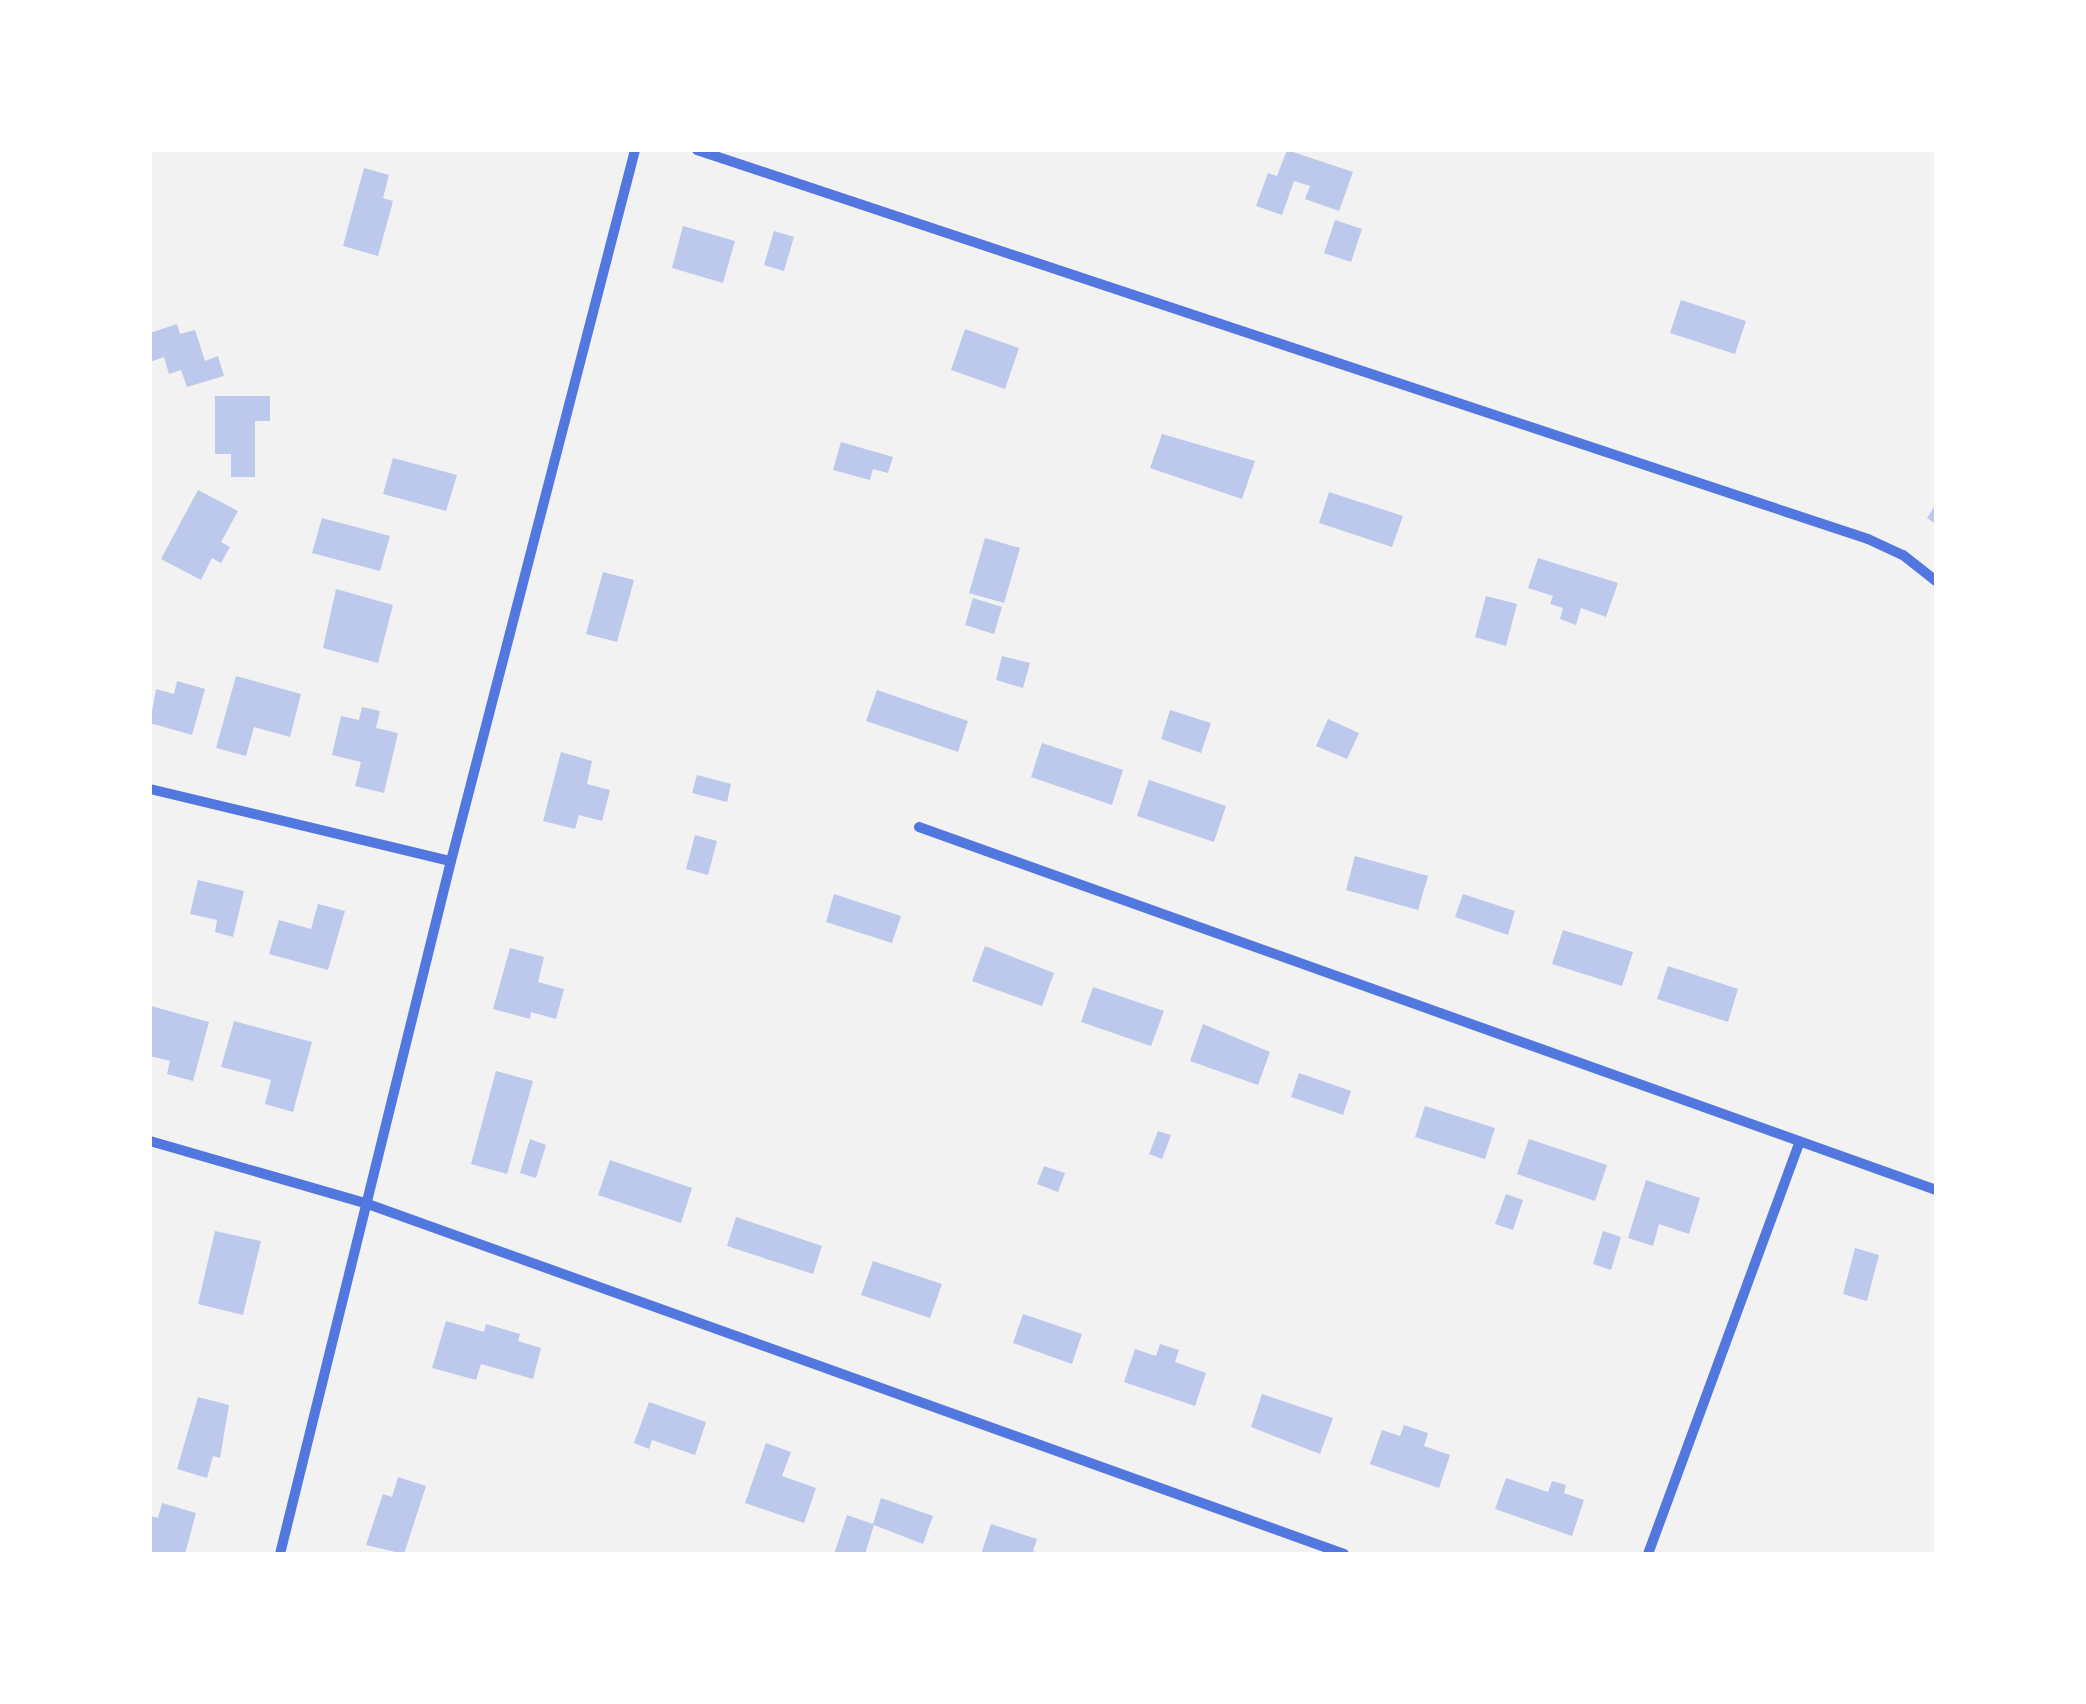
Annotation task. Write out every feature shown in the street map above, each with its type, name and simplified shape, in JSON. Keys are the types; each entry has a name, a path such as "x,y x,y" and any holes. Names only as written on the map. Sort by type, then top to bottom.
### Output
{"street":[{"path":"280,1554 451,861 635,150"},
{"path":"698,150 1868,538 1902,555 1936,581"},
{"path":"150,789 451,861"},
{"path":"919,827 1936,1190"},
{"path":"150,1141 365,1203 1344,1554"},
{"path":"1648,1554 1800,1144"}],"building":[{"path":"1287,150 1353,172 1339,211 1305,199 1310,186 1294,181 1282,215 1256,206 1268,173 1277,176"},
{"path":"364,168 389,175 383,198 393,201 378,256 343,246"},
{"path":"1335,220 1362,229 1351,262 1324,253"},
{"path":"683,226 735,241 723,283 672,268"},
{"path":"774,231 794,237 784,271 764,265"},
{"path":"1681,300 1746,321 1735,354 1670,333"},
{"path":"177,324 180,334 195,330 205,361 218,356 224,376 187,387 181,370 169,374 164,357 150,362 150,333"},
{"path":"965,329 1019,348 1005,389 951,370"},
{"path":"215,396 270,396 270,421 255,421 255,477 231,477 231,454 215,454"},
{"path":"1162,434 1255,461 1242,499 1150,468"},
{"path":"841,442 893,457 888,473 873,469 870,480 833,470"},
{"path":"393,458 457,475 446,511 383,494"},
{"path":"198,490 238,511 221,542 230,547 221,563 212,558 201,580 161,559"},
{"path":"1329,492 1403,516 1392,547 1319,523"},
{"path":"1936,504 1936,524 1927,518"},
{"path":"322,518 390,536 380,571 312,553"},
{"path":"985,538 1020,548 1004,603 969,593"},
{"path":"1538,558 1618,583 1606,617 1581,608 1576,625 1560,619 1563,608 1550,604 1553,596 1528,588"},
{"path":"603,572 634,580 617,642 586,634"},
{"path":"336,589 393,605 378,663 323,648"},
{"path":"1486,596 1517,604 1506,646 1475,637"},
{"path":"973,598 1002,607 994,634 965,625"},
{"path":"1002,656 1030,663 1023,688 996,680"},
{"path":"236,676 301,694 290,737 254,727 246,756 216,748"},
{"path":"177,681 205,689 192,735 150,723 156,689 174,694"},
{"path":"877,690 968,721 958,752 866,721"},
{"path":"362,707 380,711 376,728 398,733 384,793 355,786 361,762 332,755 341,716 359,720"},
{"path":"1170,710 1211,723 1201,753 1161,739"},
{"path":"1328,719 1359,733 1347,759 1316,746"},
{"path":"1042,743 1123,770 1112,805 1031,777"},
{"path":"561,752 592,761 587,784 610,790 602,821 579,815 575,829 543,821"},
{"path":"697,775 731,784 727,802 692,793"},
{"path":"1149,780 1226,806 1214,842 1137,816"},
{"path":"695,835 717,841 708,875 686,869"},
{"path":"1355,856 1428,876 1418,910 1346,890"},
{"path":"198,880 244,891 233,937 215,932 217,920 190,914"},
{"path":"834,894 901,916 892,943 826,922"},
{"path":"1463,894 1515,911 1508,935 1455,917"},
{"path":"318,904 345,911 328,970 269,954 279,920 311,929"},
{"path":"1563,930 1633,952 1622,986 1552,964"},
{"path":"985,946 1054,973 1042,1006 972,981"},
{"path":"510,948 544,957 538,982 564,989 556,1019 531,1012 530,1019 493,1009"},
{"path":"1668,966 1738,989 1728,1022 1657,999"},
{"path":"1093,987 1164,1011 1151,1046 1081,1022"},
{"path":"151,1006 209,1022 193,1081 167,1074 170,1061 150,1056"},
{"path":"234,1021 312,1042 293,1112 265,1104 271,1080 221,1067"},
{"path":"1203,1024 1270,1052 1258,1085 1190,1061"},
{"path":"496,1071 533,1081 507,1174 471,1164"},
{"path":"1299,1073 1351,1091 1343,1115 1291,1097"},
{"path":"1425,1106 1495,1128 1485,1159 1415,1137"},
{"path":"1158,1131 1171,1135 1162,1159 1149,1154"},
{"path":"530,1139 546,1145 536,1178 520,1173"},
{"path":"1529,1139 1607,1165 1595,1201 1517,1174"},
{"path":"610,1160 692,1188 681,1223 598,1195"},
{"path":"1044,1166 1065,1173 1058,1192 1037,1184"},
{"path":"1646,1180 1700,1198 1689,1234 1659,1224 1653,1246 1628,1238"},
{"path":"1506,1194 1523,1200 1513,1230 1495,1224"},
{"path":"736,1217 822,1246 813,1274 727,1246"},
{"path":"215,1231 261,1241 243,1315 198,1304"},
{"path":"1603,1231 1621,1237 1611,1270 1593,1264"},
{"path":"1855,1248 1879,1255 1867,1301 1843,1294"},
{"path":"873,1261 942,1284 930,1318 861,1295"},
{"path":"1023,1314 1082,1334 1072,1364 1013,1343"},
{"path":"446,1321 484,1332 486,1324 520,1334 518,1341 541,1348 533,1379 481,1364 476,1380 432,1368"},
{"path":"1160,1344 1179,1350 1175,1362 1206,1373 1195,1406 1124,1382 1135,1349 1156,1356"},
{"path":"1262,1394 1333,1418 1320,1454 1251,1427"},
{"path":"198,1397 229,1405 220,1458 213,1456 207,1478 177,1469"},
{"path":"649,1402 706,1422 695,1455 652,1440 649,1449 634,1443"},
{"path":"1404,1425 1428,1433 1424,1446 1450,1455 1439,1488 1370,1464 1382,1430 1400,1436"},
{"path":"766,1443 791,1452 782,1476 816,1488 804,1523 745,1503"},
{"path":"398,1477 426,1486 404,1554 366,1545 383,1494 392,1497"},
{"path":"1506,1478 1548,1492 1552,1481 1566,1485 1564,1493 1584,1500 1572,1536 1495,1509"},
{"path":"881,1498 933,1516 923,1544 874,1525 865,1554 834,1554 847,1515 873,1524"},
{"path":"162,1503 196,1513 185,1554 150,1554 150,1516 158,1518"},
{"path":"991,1524 1037,1539 1033,1551 1041,1554 981,1554"}]}
